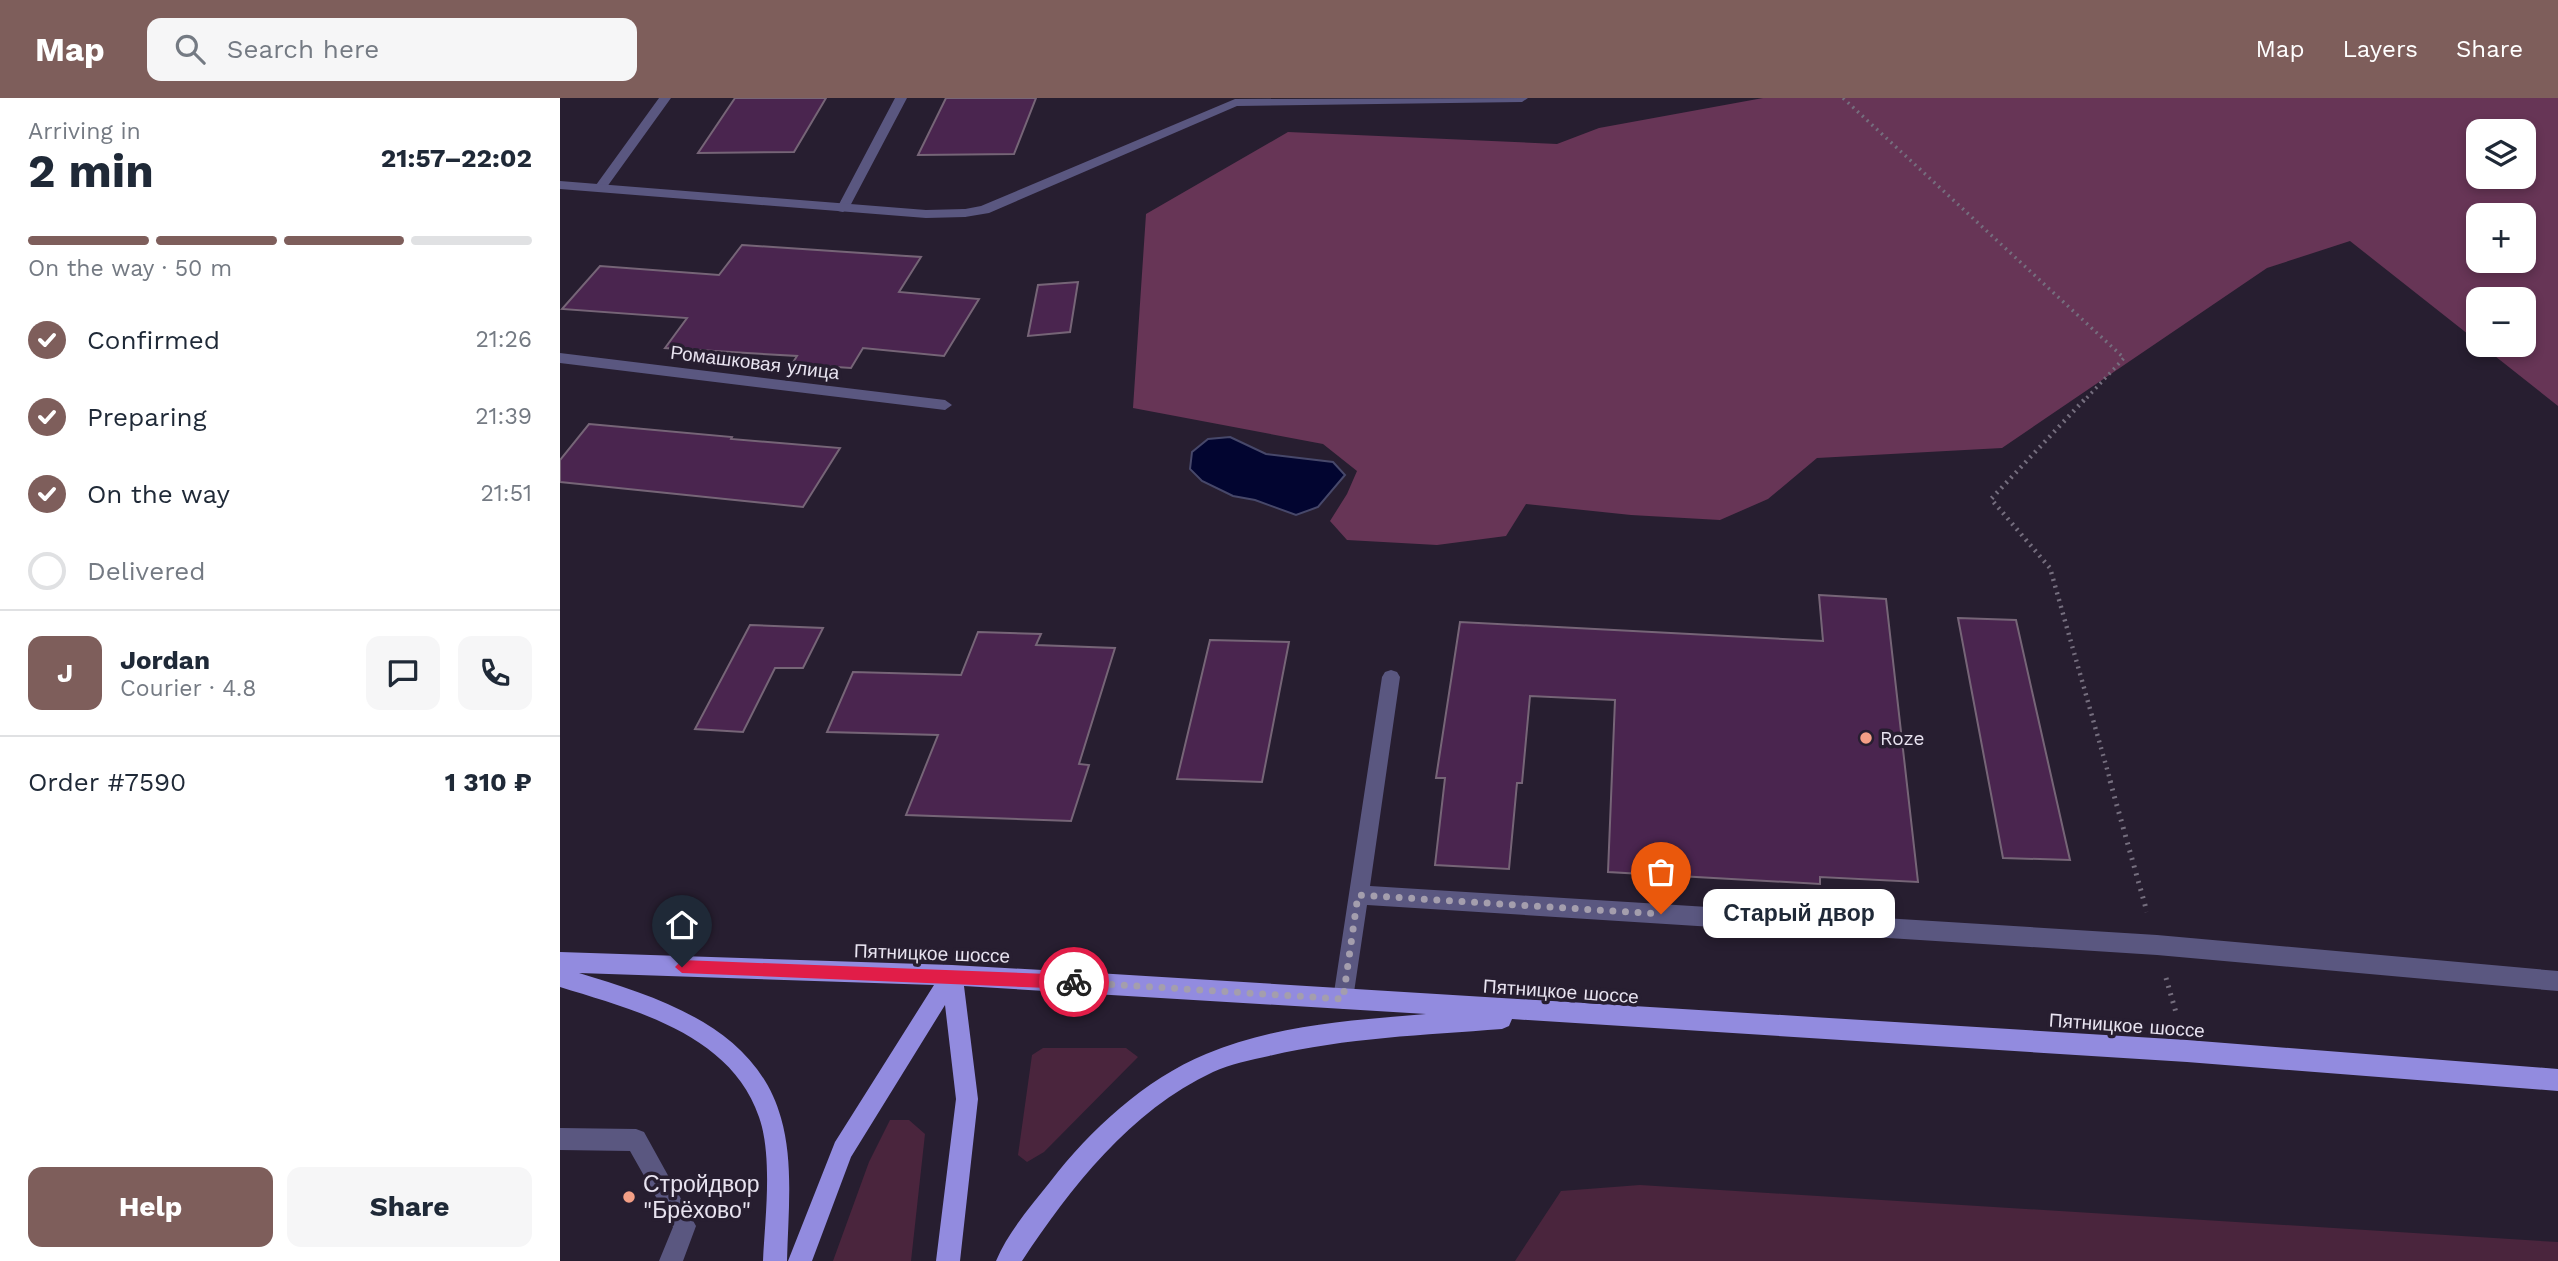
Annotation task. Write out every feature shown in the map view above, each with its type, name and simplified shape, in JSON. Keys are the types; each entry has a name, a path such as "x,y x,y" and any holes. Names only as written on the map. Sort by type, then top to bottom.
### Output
{"main road":[{"name":"Пятницкое шоссе","path":"560,962 952,975 2187,1051 2558,1080"},
{"path":"800,1261 843,1150 952,975"},
{"path":"948,1261 967,1099 952,975"},
{"path":"560,977 660,1011 717,1040 752,1077 771,1120 776,1197 775,1261"},
{"path":"1007,1261 1082,1158 1146,1100 1211,1062 1282,1041 1379,1028 1564,1014"}],"street":[{"path":"600,188 665,98"},
{"path":"843,208 901,98"},
{"path":"560,185 926,214 965,213 984,210 1218,109 1256,101 1522,98"},
{"name":"Ромашковая улица","path":"560,358 945,405"},
{"path":"1343,999 1391,677"},
{"path":"1358,895 2157,945 2558,981"},
{"path":"560,1139 636,1140 685,1226 671,1261"}],"path":[{"path":"1843,98 2124,358 1992,499 2050,568 2187,1051"}],"shaded area":[{"path":"1763,98 2558,98 2558,406 2496,357 2536,357 2536,287 2466,287 2466,333 2350,241 2267,268 2002,448 1817,458 1768,499 1720,520 1631,515 1526,504 1506,536 1437,545 1347,540 1330,521 1347,494 1357,471 1323,444 1133,408 1146,214 1288,132 1557,144 1599,128"},
{"path":"1043,1048 1126,1048 1138,1057 1044,1152 1027,1162 1018,1155 1032,1055"},
{"path":"890,1120 909,1120 925,1134 911,1261 833,1261 869,1162"},
{"path":"1640,1185 2558,1242 2558,1261 1515,1261 1561,1191"}],"water":[{"path":"1230,437 1266,454 1333,462 1345,475 1318,507 1296,515 1255,500 1233,496 1202,481 1190,469 1192,452 1208,439"}],"building":[{"path":"735,98 826,98 794,152 698,153"},
{"path":"946,98 1036,98 1014,154 918,155"},
{"path":"742,245 921,257 899,292 979,299 944,356 863,348 851,368 792,364 797,356 665,348 687,318 562,309 600,266 719,275"},
{"path":"1078,282 1070,332 1028,336 1038,285"},
{"path":"589,424 840,448 803,507 560,482 560,460"},
{"path":"1819,595 1886,599 1918,882 1820,877 1820,884 1608,872 1615,700 1530,696 1522,783 1517,783 1509,869 1435,865 1445,778 1436,778 1460,622 1823,641"},
{"path":"1958,618 2016,620 2070,860 2003,858"},
{"path":"750,625 823,628 803,668 775,668 743,732 695,729"},
{"path":"978,632 1041,634 1036,645 1115,648 1079,764 1089,765 1071,821 906,815 938,735 827,732 853,672 961,675"},
{"path":"1210,640 1289,642 1262,782 1177,779"}],"way so far":[{"path":"1074,982 1343,999 1358,895 1661,914"}],"place":[{"name":"Roze","path":"1866,738"},
{"name":"Старый двор","path":"1661,914"},
{"name":"Стройдвор \"Брёхово\"","path":"629,1197"}],"route":[{"path":"682,967 952,975 1074,982"}]}
